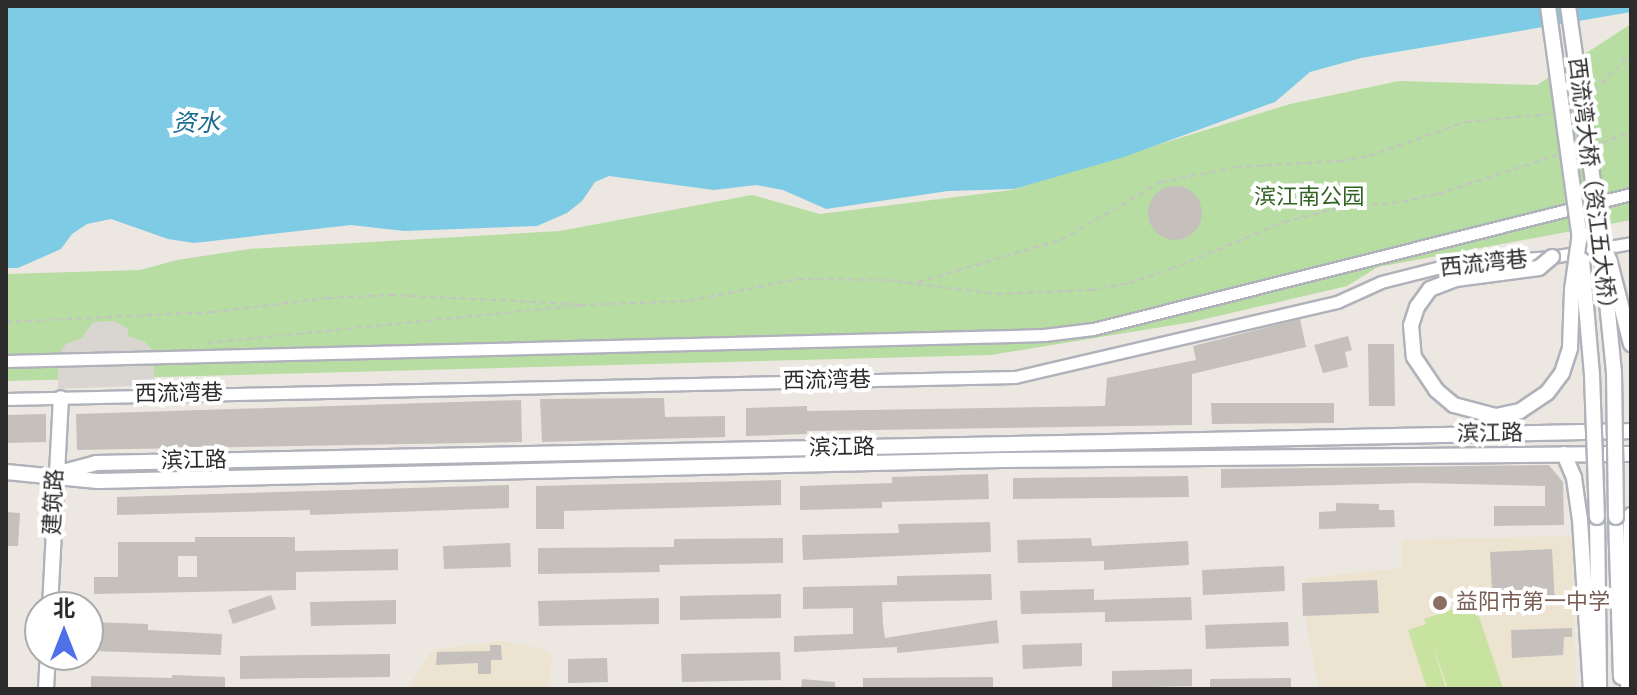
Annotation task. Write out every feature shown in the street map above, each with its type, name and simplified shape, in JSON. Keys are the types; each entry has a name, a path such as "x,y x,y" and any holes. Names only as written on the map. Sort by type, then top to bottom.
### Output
{"main road":[{"name":"西流湾大桥（资江五大桥）","path":"1548,6 1580,233 1592,375 1599,689"},
{"name":"西流湾大桥（资江五大桥）","path":"1568,6 1600,232 1626,517"},
{"path":"1600,232 1631,344"},
{"path":"1552,257 1539,268 1456,279 1430,289 1417,307 1411,325 1414,357 1436,390 1454,405 1496,416 1520,411 1547,393 1562,373 1570,348 1572,290 1580,233"},
{"name":"建筑路","path":"51,591 61,398"},
{"name":"滨江路","path":"55,474 96,463 1631,431"},
{"path":"1564,454 1574,478 1580,520 1591,689"},
{"name":"滨江路","path":"6,472 55,474 98,481 1002,460 1631,454"},
{"path":"1580,520 1586,500 1600,494 1620,500 1626,517 1628,689"},
{"path":"1621,689 1626,517"}],"street":[{"path":"6,361 1044,335 1093,329 1631,194"},
{"name":"西流湾巷","path":"6,399 1015,377 1337,302 1381,282 1452,264 1552,257 1631,243"}],"path":[{"path":"1589,94 1601,87 1628,56"},
{"path":"917,282 1061,240 1161,182 1236,167 1341,161 1369,156 1465,122 1553,113"},
{"path":"1598,144 1631,132"},
{"path":"181,356 199,344 580,305 689,301 798,279 833,277 917,282 975,293 1035,294 1129,283 1284,222 1342,207 1402,202 1438,194 1569,152"},
{"path":"6,322 213,312 260,304 390,295 580,305"}],"shaded area":[{"path":"115,321 128,329 128,336 145,342 153,351 155,385 58,389 58,355 66,344 82,338 93,322"},
{"name":"益阳市第一中学","path":"1573,536 1576,689 1319,689 1307,628 1305,578 1402,568 1402,540"},
{"path":"502,641 543,649 553,656 548,689 407,689 432,650"}],"green space":[{"name":"滨江南公园","path":"1631,24 1631,220 1378,267 1347,286 1192,322 991,355 6,381 6,274 140,270 177,260 249,249 560,231 752,195 820,214 1012,190 1290,104 1399,81 1537,85"},
{"path":"1474,602 1503,688 1448,689 1431,640 1446,689 1427,689 1408,630 1426,624 1424,619"}],"water":[{"name":"资水","path":"6,6 1631,6 1631,12 1361,58 1310,72 1275,102 1124,157 1014,189 948,191 826,209 783,190 756,185 714,190 609,176 595,182 582,201 567,213 537,226 404,231 351,225 194,243 168,239 111,219 87,224 72,234 61,249 18,268 6,268"}],"building":[{"path":"1175,186 1194,194 1202,213 1194,232 1175,240 1156,232 1148,213 1156,194"},
{"path":"1300,319 1306,347 1192,374 1192,425 807,431 807,434 746,436 746,408 807,406 807,411 1105,406 1107,378 1196,360 1193,346"},
{"path":"1348,336 1352,350 1345,352 1348,367 1323,373 1314,345"},
{"path":"1368,344 1394,344 1395,406 1369,406"},
{"path":"664,398 665,417 725,416 725,437 542,442 540,399"},
{"path":"521,400 522,442 77,450 76,414"},
{"path":"1211,403 1334,403 1334,423 1212,424"},
{"path":"46,414 46,442 6,443 6,415"},
{"path":"1549,465 1563,482 1564,525 1494,526 1494,506 1545,506 1545,486 1418,483 1221,488 1221,469"},
{"path":"988,474 989,499 882,502 882,508 800,510 800,486 892,483 892,477"},
{"path":"1188,476 1189,497 1013,499 1013,478"},
{"path":"781,480 781,505 564,511 564,529 536,529 536,486"},
{"path":"509,485 509,508 310,515 310,510 117,515 117,497"},
{"path":"1336,503 1379,504 1379,510 1394,510 1395,527 1319,529 1319,512 1336,511"},
{"path":"6,512 20,513 18,546 6,546"},
{"path":"990,522 991,552 803,560 802,535 899,533 898,524"},
{"path":"195,537 295,537 295,551 398,549 398,570 296,572 296,590 104,594 104,591 94,591 94,577 118,577 118,542 195,542","holes":["178,556 197,556 197,577 178,577"]},
{"path":"783,538 783,563 659,565 660,572 538,574 538,548 674,547 674,539"},
{"path":"1091,538 1092,546 1188,541 1189,565 1104,570 1104,561 1018,563 1017,540"},
{"path":"510,543 511,567 444,569 443,546"},
{"path":"1552,549 1555,604 1493,607 1490,552"},
{"path":"1284,566 1285,591 1203,595 1202,570"},
{"path":"991,574 992,600 882,602 883,624 885,638 997,620 999,643 897,653 897,647 794,652 794,636 853,634 853,608 803,609 803,587 897,585 897,576"},
{"path":"1377,580 1379,613 1303,616 1302,583"},
{"path":"1094,589 1094,600 1191,597 1192,620 1105,622 1105,612 1021,614 1020,591"},
{"path":"781,594 781,618 680,620 680,596"},
{"path":"271,595 276,609 233,624 228,610"},
{"path":"659,598 659,624 539,626 538,601"},
{"path":"396,600 396,624 311,626 310,602"},
{"path":"104,622 148,624 148,630 222,634 221,655 104,651"},
{"path":"1288,622 1289,646 1206,649 1205,625"},
{"path":"1572,628 1572,637 1564,637 1563,655 1512,658 1511,630"},
{"path":"1082,643 1082,666 1023,669 1022,645"},
{"path":"490,645 501,645 502,660 491,660 491,674 478,674 478,663 436,665 437,652 490,651"},
{"path":"780,652 781,680 682,682 681,654"},
{"path":"390,654 390,677 240,679 240,656"},
{"path":"607,658 608,682 568,683 568,659"},
{"path":"1192,669 1192,686 1112,688 1112,671"},
{"path":"172,675 225,677 225,689 91,689 91,676 172,678"},
{"path":"993,677 993,689 863,689 863,678"},
{"path":"1291,678 1291,689 1210,689 1210,679"},
{"path":"802,679 835,682 835,689 801,689"}],"place":[{"name":"益阳市第一中学","path":"1440,603"}]}
